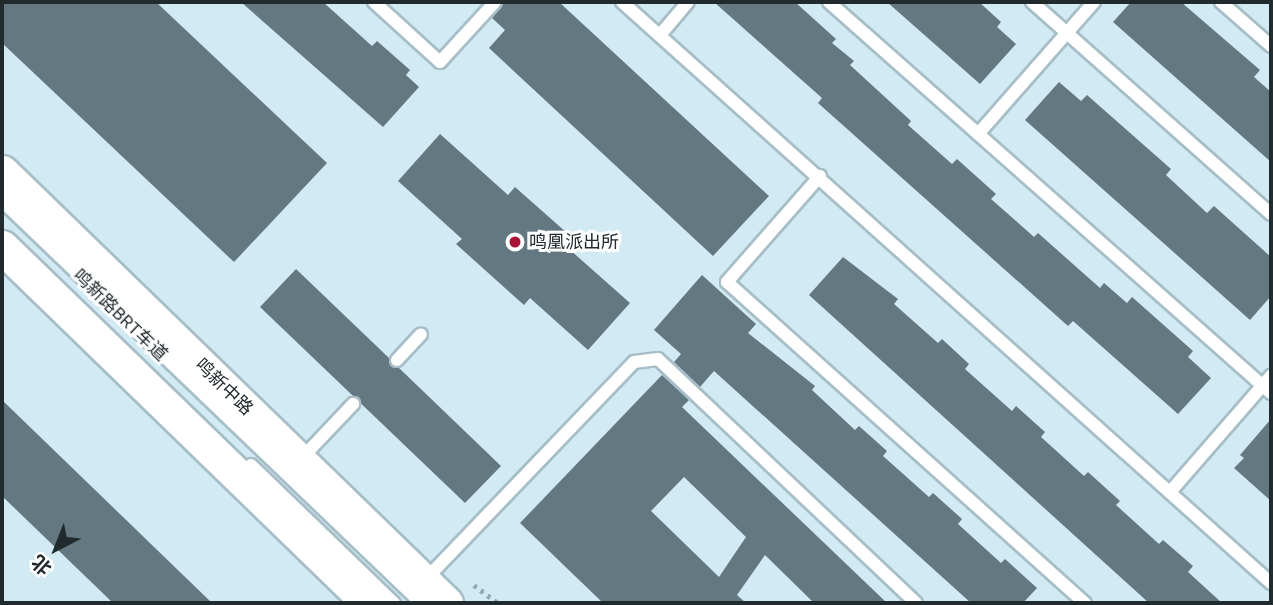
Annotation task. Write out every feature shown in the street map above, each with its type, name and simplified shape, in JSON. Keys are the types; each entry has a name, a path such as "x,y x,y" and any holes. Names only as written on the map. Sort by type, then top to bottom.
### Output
{"main road":[{"name":"鸣新中路","path":"2,172 293,468 430,596"},
{"path":"2,247 268,493 372,602"}],"lane":[{"path":"374,2 440,62 495,2"},
{"path":"622,2 820,176 1271,583"},
{"path":"660,35 688,2"},
{"path":"829,2 1268,385 1170,492"},
{"path":"1032,2 1271,214"},
{"path":"978,134 1094,2"},
{"path":"1221,2 1271,46"},
{"path":"820,176 727,282 1085,603"},
{"name":"鸣新路BRT车道","path":"2,201 293,468"},
{"name":"鸣新路BRT车道","path":"2,229 153,372"},
{"path":"397,360 421,334"},
{"path":"430,596 634,362 658,359 916,603"},
{"path":"243,458 268,493 354,404"}],"building":[{"path":"2,2 156,2 327,163 234,262 2,43"},
{"path":"241,2 323,2 372,46 377,41 410,70 406,75 419,87 383,127"},
{"path":"504,2 559,2 769,196 713,256 489,48 505,30 492,18"},
{"path":"714,2 795,2 836,39 832,43 854,61 850,65 911,121 908,125 952,164 957,159 996,194 991,199 1034,237 1038,233 1100,288 1104,283 1127,303 1132,297 1193,351 1188,357 1211,378 1178,414 1073,321 1068,326 818,103 822,98"},
{"path":"887,2 979,2 1001,22 997,27 1016,44 980,84"},
{"path":"1131,2 1181,2 1260,70 1254,77 1271,92 1271,162 1113,22"},
{"path":"1059,82 1081,101 1087,95 1171,169 1166,175 1207,213 1214,206 1271,257 1271,296 1250,320 1025,120"},
{"path":"440,134 508,195 515,187 567,233 560,241 630,303 588,350 530,298 524,305 456,244 462,239 398,181"},
{"path":"843,257 898,299 894,304 938,343 942,339 969,364 965,369 1012,411 1016,406 1045,432 1041,437 1084,476 1088,472 1120,501 1116,505 1159,544 1163,540 1193,566 1188,572 1222,603 1149,603 809,295"},
{"path":"296,269 389,358 391,366 399,368 501,466 465,503 260,307"},
{"path":"702,275 756,324 748,333 815,386 812,390 855,430 859,426 887,451 883,456 929,497 933,493 962,519 958,524 1001,563 1005,559 1037,588 1023,603 971,603 714,371 700,387 674,362 681,354 654,330"},
{"path":"662,375 689,400 682,407 887,603 814,603 765,555 737,595 746,603 603,603 520,523","holes":["684,477 746,537 719,577 651,511"]},
{"path":"2,400 212,603 113,603 2,496"},
{"path":"1271,419 1271,501 1234,468 1244,458 1240,455"}],"place":[{"name":"鸣凰派出所","path":"515,242"}]}
